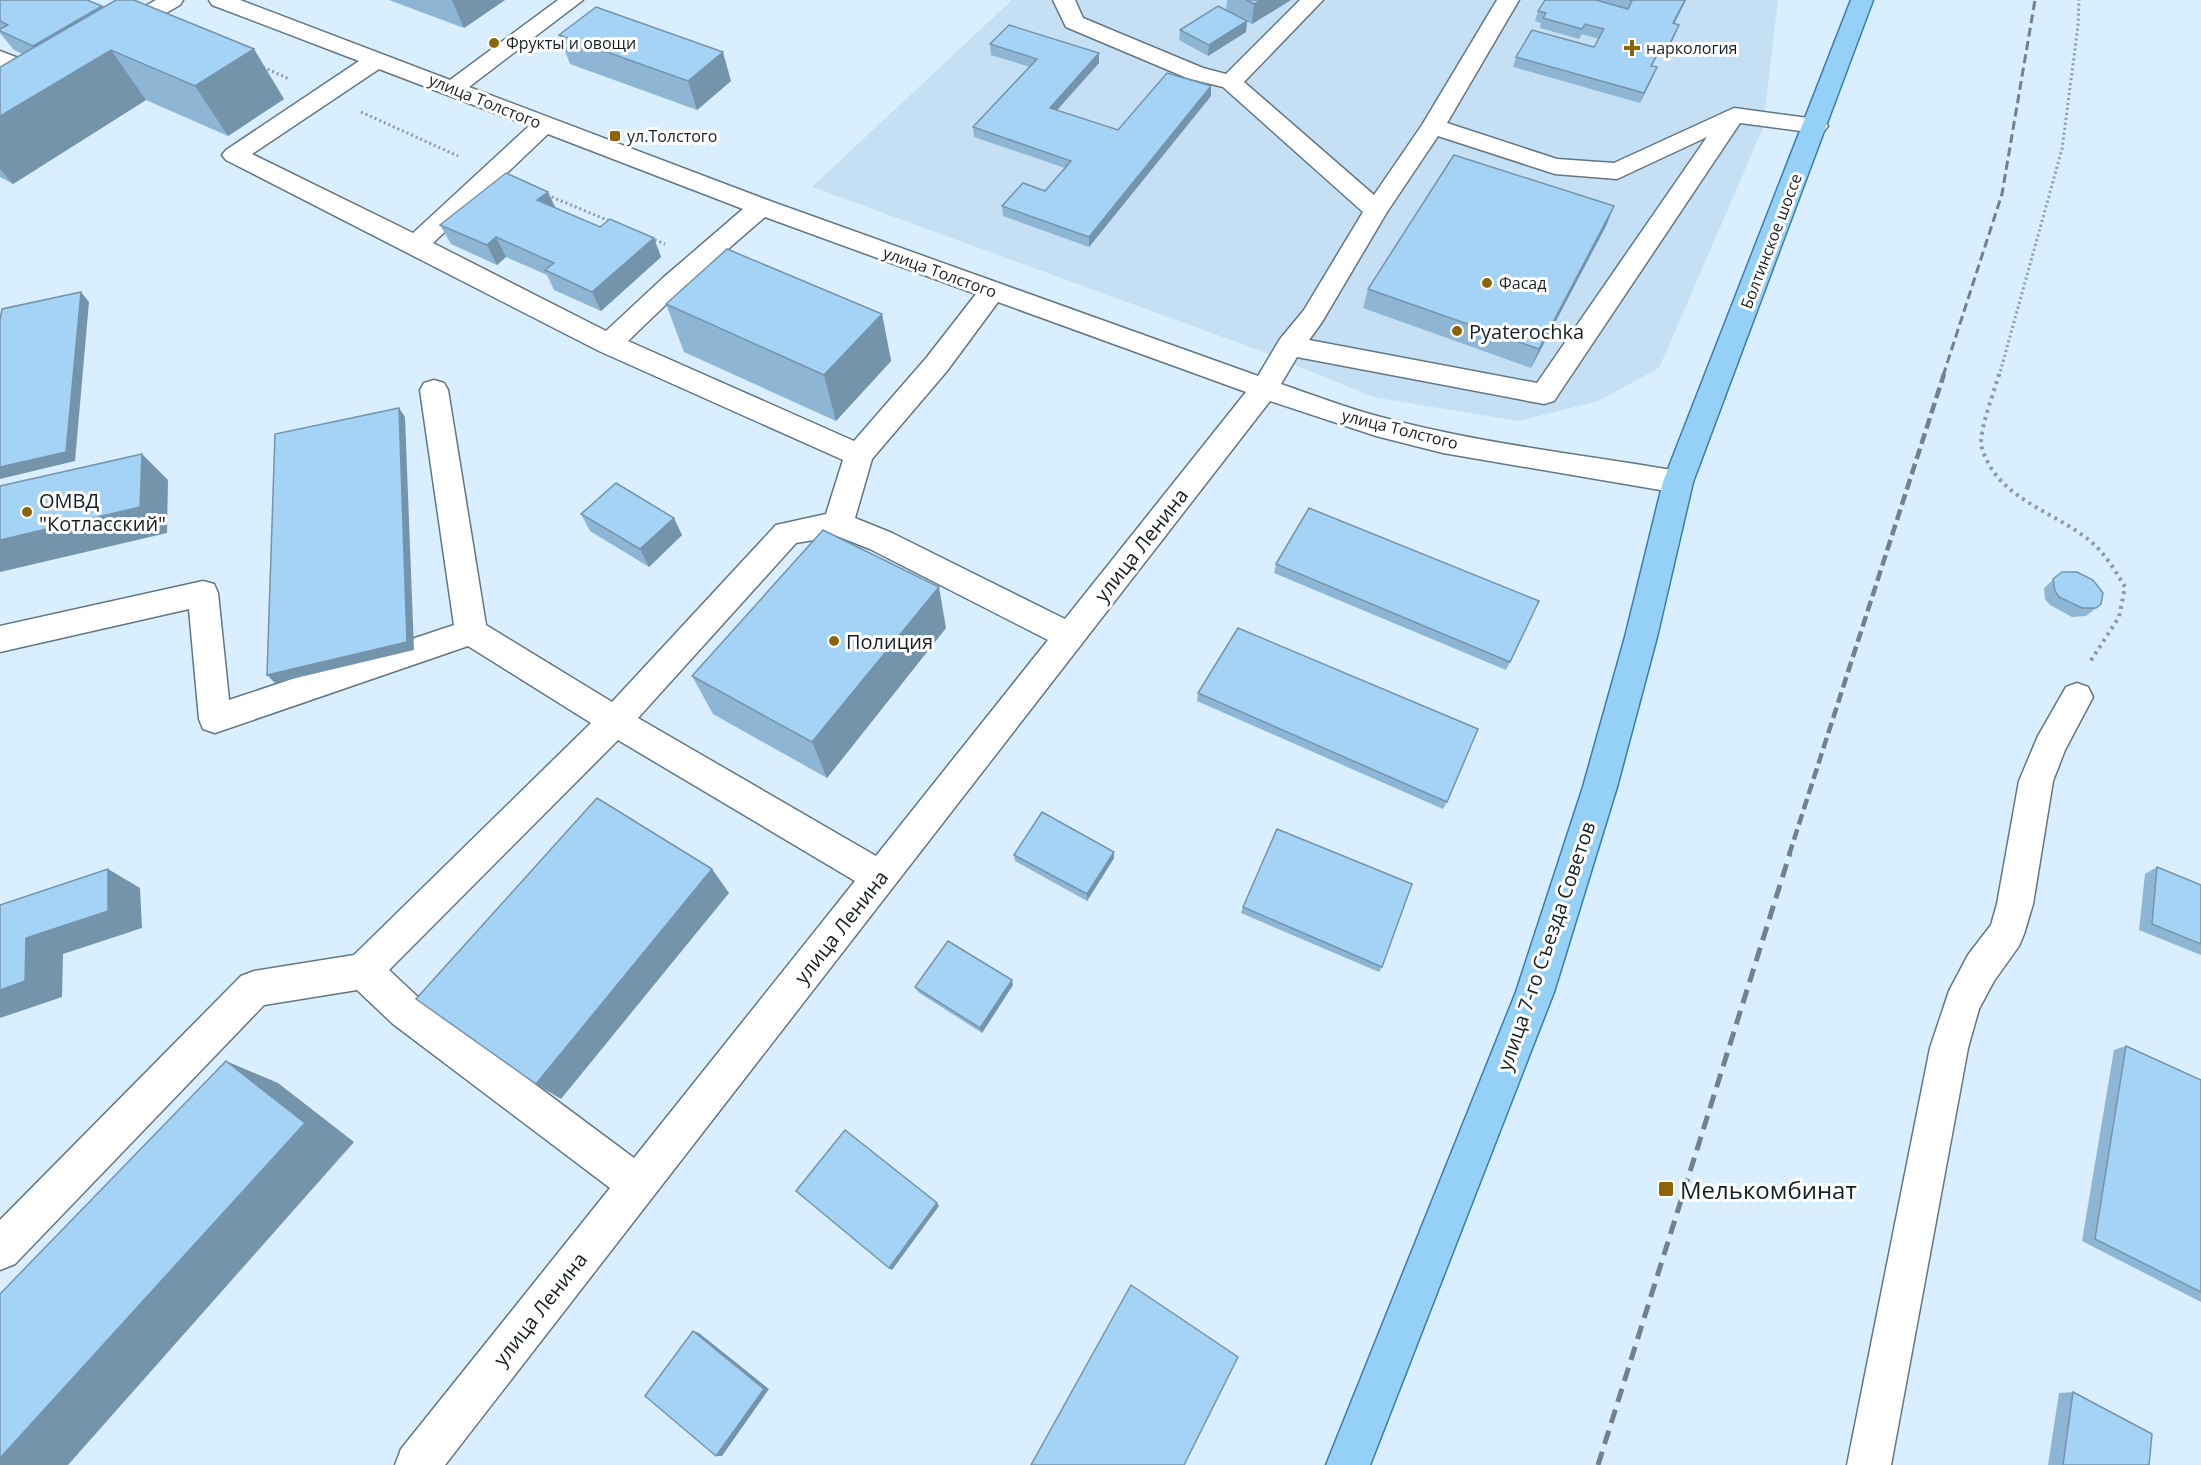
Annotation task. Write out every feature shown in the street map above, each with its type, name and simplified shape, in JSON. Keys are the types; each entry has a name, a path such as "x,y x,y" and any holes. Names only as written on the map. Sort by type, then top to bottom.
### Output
{"main road":[{"name":"Болтинское шоссе","path":"1678,482 1816,126 1862,0"},
{"name":"улица 7-го Съезда Советов","path":"1348,1465 1535,992 1600,787 1641,637 1678,482"}],"street":[{"path":"94,46 172,0"},
{"name":"улица Толстого","path":"220,0 262,6 378,59 761,207 1376,426 1443,442 1678,482"},
{"path":"454,88 572,0"},
{"path":"1064,0 1074,22 1195,73 1231,82 1376,210"},
{"path":"1231,82 1312,0"},
{"name":"улица Ленина","path":"417,1465 1265,388 1290,346 1313,316 1376,210 1433,126 1508,0"},
{"path":"0,58 43,75 74,57"},
{"path":"378,59 234,155 416,244 609,344 859,455"},
{"path":"1290,346 1544,394 1734,115"},
{"path":"1433,126 1555,166 1617,171 1734,115 1816,126"},
{"path":"416,244 544,125"},
{"path":"609,344 673,283 761,207"},
{"path":"838,524 859,455 937,364 992,291"},
{"path":"434,390 471,632 615,721 880,877"},
{"path":"0,1249 254,988 363,971 615,721 787,533 838,524 881,541 1070,636"},
{"path":"0,639 203,593 215,719 471,632"},
{"path":"1869,1465 1949,1048 1962,1004 1981,968 2006,934 2015,904 2036,781 2050,746 2077,697"},
{"path":"363,971 406,1011 638,1185"}],"path":[{"path":"2077,697 2090,663 2119,617 2125,587 2107,557 2087,538 2026,503 1997,479 1985,462 1980,443 2062,149 2078,26 2079,0"},
{"path":"262,67 493,172 614,223"},
{"path":"647,237 702,259"}],"shaded area":[{"path":"1012,0 1778,0 1763,128 1659,368 1598,401 1518,421 1373,397 1261,351 812,187"}],"building":[{"path":"0,0 87,0 102,6 33,46 0,31 8,25 0,21"},
{"path":"116,0 134,0 254,49 195,86 111,50 0,116 0,67"},
{"path":"1246,0 1261,0 1254,4"},
{"name":"наркология","path":"1545,0 1596,0 1628,9 1632,1 1629,0 1685,0 1673,23 1679,25 1668,47 1662,45 1651,66 1657,67 1644,93 1516,57 1532,30 1594,47 1604,29 1585,24 1582,29 1543,18 1546,13 1538,11"},
{"path":"1218,6 1247,21 1209,45 1180,30"},
{"path":"596,7 723,52 688,81 559,35"},
{"path":"1009,25 1099,53 1050,108 1118,130 1167,73 1211,86 1089,237 1002,206 1023,183 1045,191 1071,161 973,127 1037,59 990,44"},
{"path":"1454,155 1614,206 1539,349 1368,289"},
{"path":"506,173 548,192 537,200 600,227 610,219 654,238 592,292 545,270 554,263 496,237 487,245 440,225"},
{"path":"727,249 882,314 824,375 666,304"},
{"path":"81,292 66,452 0,467 0,320 2,309"},
{"path":"399,408 407,642 267,675 275,434"},
{"path":"142,454 140,507 0,540 0,486"},
{"path":"616,483 674,518 640,549 581,514"},
{"path":"1309,508 1539,601 1510,662 1276,564"},
{"path":"823,530 939,587 812,742 692,676"},
{"path":"2062,572 2077,572 2093,580 2103,593 2101,604 2096,608 2082,608 2059,597 2055,591 2053,579"},
{"path":"1238,628 1478,729 1447,802 1198,693"},
{"path":"597,798 712,869 536,1084 416,999"},
{"path":"1042,812 1114,852 1087,894 1014,855"},
{"path":"1277,829 1412,884 1382,967 1243,907"},
{"path":"2157,867 2201,885 2201,944 2152,924"},
{"path":"108,869 108,911 26,938 25,981 0,990 0,905"},
{"path":"948,941 1012,980 980,1028 915,987"},
{"path":"2126,1046 2201,1080 2201,1292 2095,1239"},
{"path":"226,1061 305,1123 0,1458 0,1294"},
{"path":"845,1130 937,1203 889,1268 796,1191"},
{"path":"1131,1285 1238,1357 1184,1465 1031,1465"},
{"path":"693,1331 764,1389 716,1456 645,1396"},
{"path":"2073,1392 2152,1434 2149,1465 2063,1465"}],"railway":[{"path":"1943,376 2002,194 2035,0"},
{"path":"1789,855 1944,374"},
{"path":"1598,1465 1790,853"}],"place":[{"name":"Фрукты и овощи","path":"494,43"},
{"name":"наркология","path":"1632,48"},
{"name":"ул.Толстого","path":"615,136"},
{"name":"Фасад","path":"1487,283"},
{"name":"Pyaterochka","path":"1457,331"},
{"name":"ОМВД \"Котласский\"","path":"27,512"},
{"name":"Полиция","path":"834,641"},
{"name":"Мелькомбинат","path":"1666,1189"}]}
